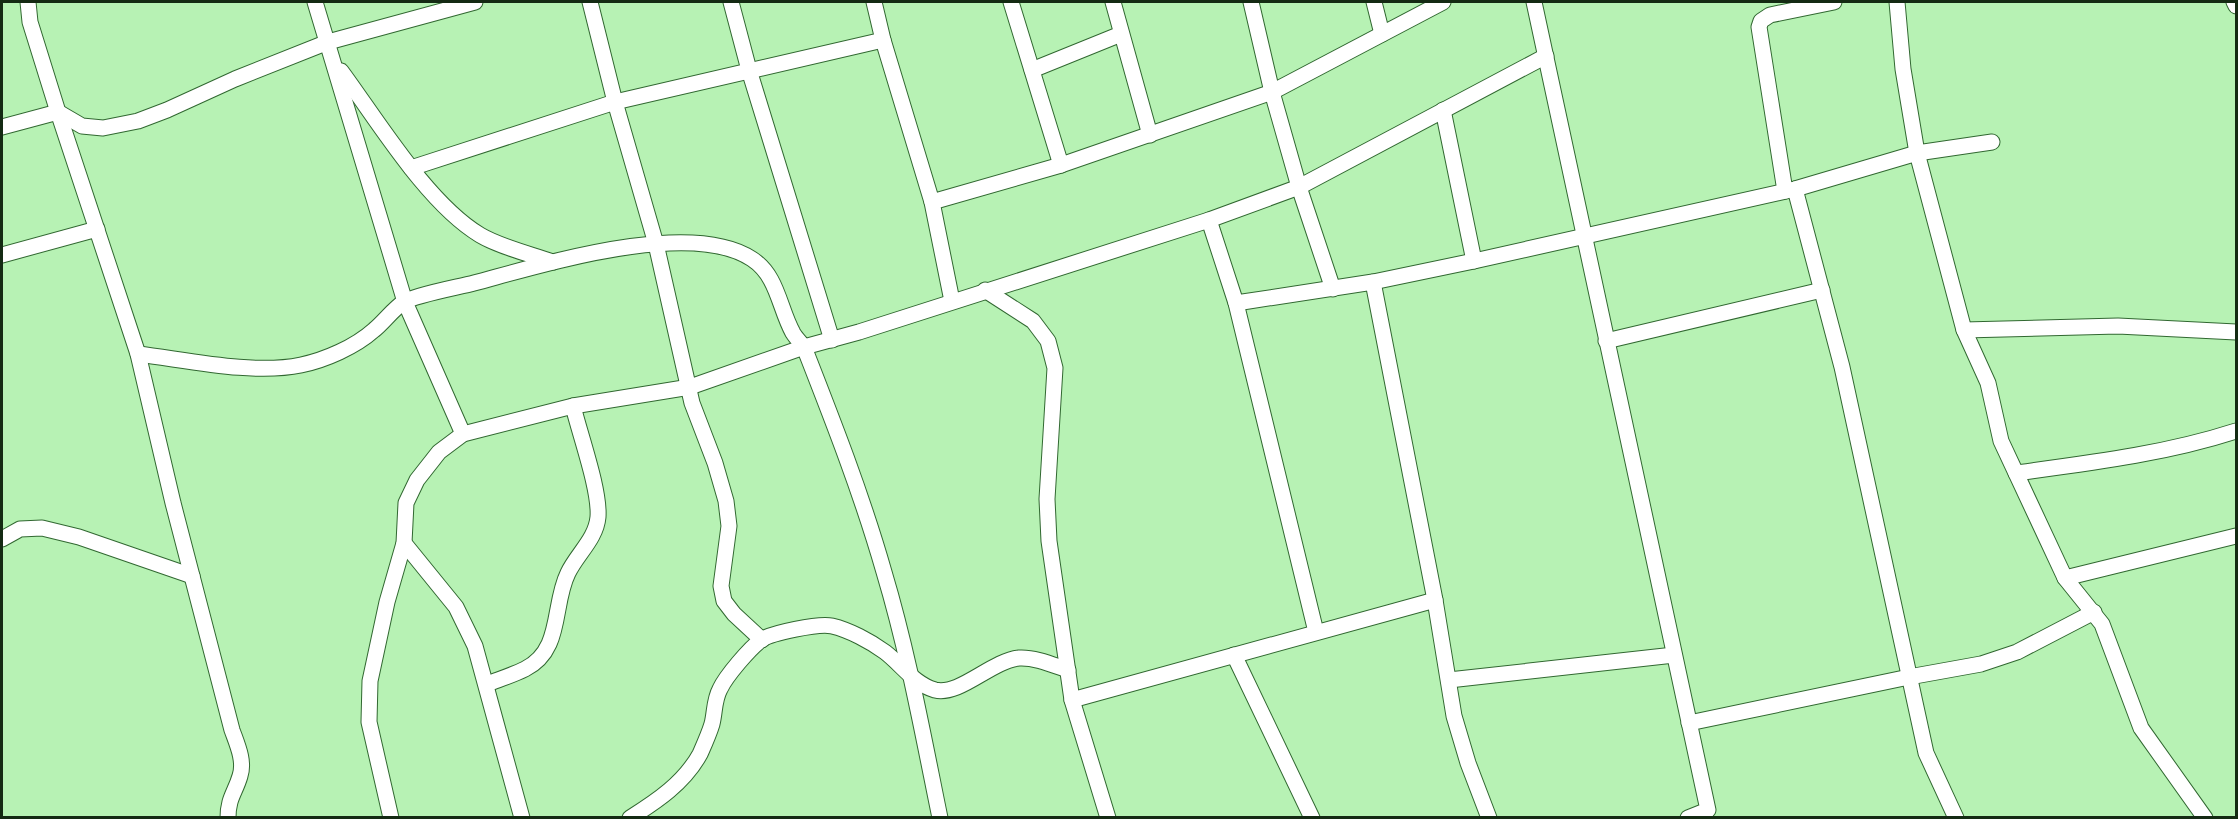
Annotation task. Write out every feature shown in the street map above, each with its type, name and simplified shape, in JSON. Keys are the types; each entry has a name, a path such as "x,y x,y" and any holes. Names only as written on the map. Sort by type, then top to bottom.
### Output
{"street":[{"path":"28,2 30,22 58,112 138,354 192,576 241,757 241,774 228,803 228,818"},
{"path":"315,2 405,302 463,434"},
{"path":"2,127 58,112 82,126 103,128 138,121 328,42 475,2"},
{"path":"590,2 615,102 657,244 692,403 715,463 726,501 729,526 721,586 724,601 734,614 762,640"},
{"path":"731,2 749,70 832,340"},
{"path":"874,2 883,40 932,202 952,301"},
{"path":"1011,2 1061,165"},
{"path":"1113,2 1150,135"},
{"path":"1251,2 1272,92 1299,187 1333,289"},
{"path":"1374,2 1382,34"},
{"path":"932,202 1061,165 1272,92 1443,2"},
{"path":"1534,2 1708,810 1688,818"},
{"path":"1834,2 1804,5 1770,15 1761,21 1759,27 1790,190 1822,290 1842,367 1926,753 1956,818"},
{"path":"1897,2 1903,69 1917,153 1964,330 1988,383 2001,441 2065,578 2102,624 2141,728 2205,818"},
{"path":"2234,2 2236,6"},
{"path":"1032,70 1121,34"},
{"path":"411,168 615,102 883,40"},
{"path":"391,818 369,722 370,681 387,602 404,543 406,503 417,480 439,452 463,434 573,406 690,387 804,347 1209,220 1299,187 1546,56"},
{"path":"334,61 411,168 447,209 482,236 553,262"},
{"path":"1443,110 1474,261"},
{"path":"1236,303 1373,282 1474,261 1790,190 1917,153 1992,142"},
{"path":"1209,220 1236,303 1316,632"},
{"path":"2,255 97,229"},
{"path":"138,354 264,369 302,365 340,352 372,332 405,302 597,251 657,244 711,243 730,247 753,259 766,271 773,282 794,333 804,347 860,493 885,573 911,677 940,818"},
{"path":"1373,282 1435,600 1454,716 1468,763 1490,818"},
{"path":"985,290 1033,321 1048,340 1055,368 1047,499 1049,542 1072,700 1108,818"},
{"path":"1606,341 1822,290"},
{"path":"1964,330 2118,326 2236,332"},
{"path":"487,684 527,668 544,654 551,644 559,598 568,573 594,533 598,519 598,501 573,406"},
{"path":"2016,473 2140,455 2208,440 2236,431"},
{"path":"2,538 20,529 42,528 79,537 192,576"},
{"path":"2065,578 2236,536"},
{"path":"404,543 456,607 475,646 522,818"},
{"path":"1072,700 1435,600"},
{"path":"1689,723 1981,664 2017,652 2094,612"},
{"path":"630,818 655,802 683,778 699,754 712,724 718,691 727,676 762,640 809,626 830,626 852,633 885,652 911,677 936,690 948,690 960,686 998,663 1020,658 1039,660 1068,670"},
{"path":"1234,655 1312,818"},
{"path":"1449,680 1674,655"}]}
